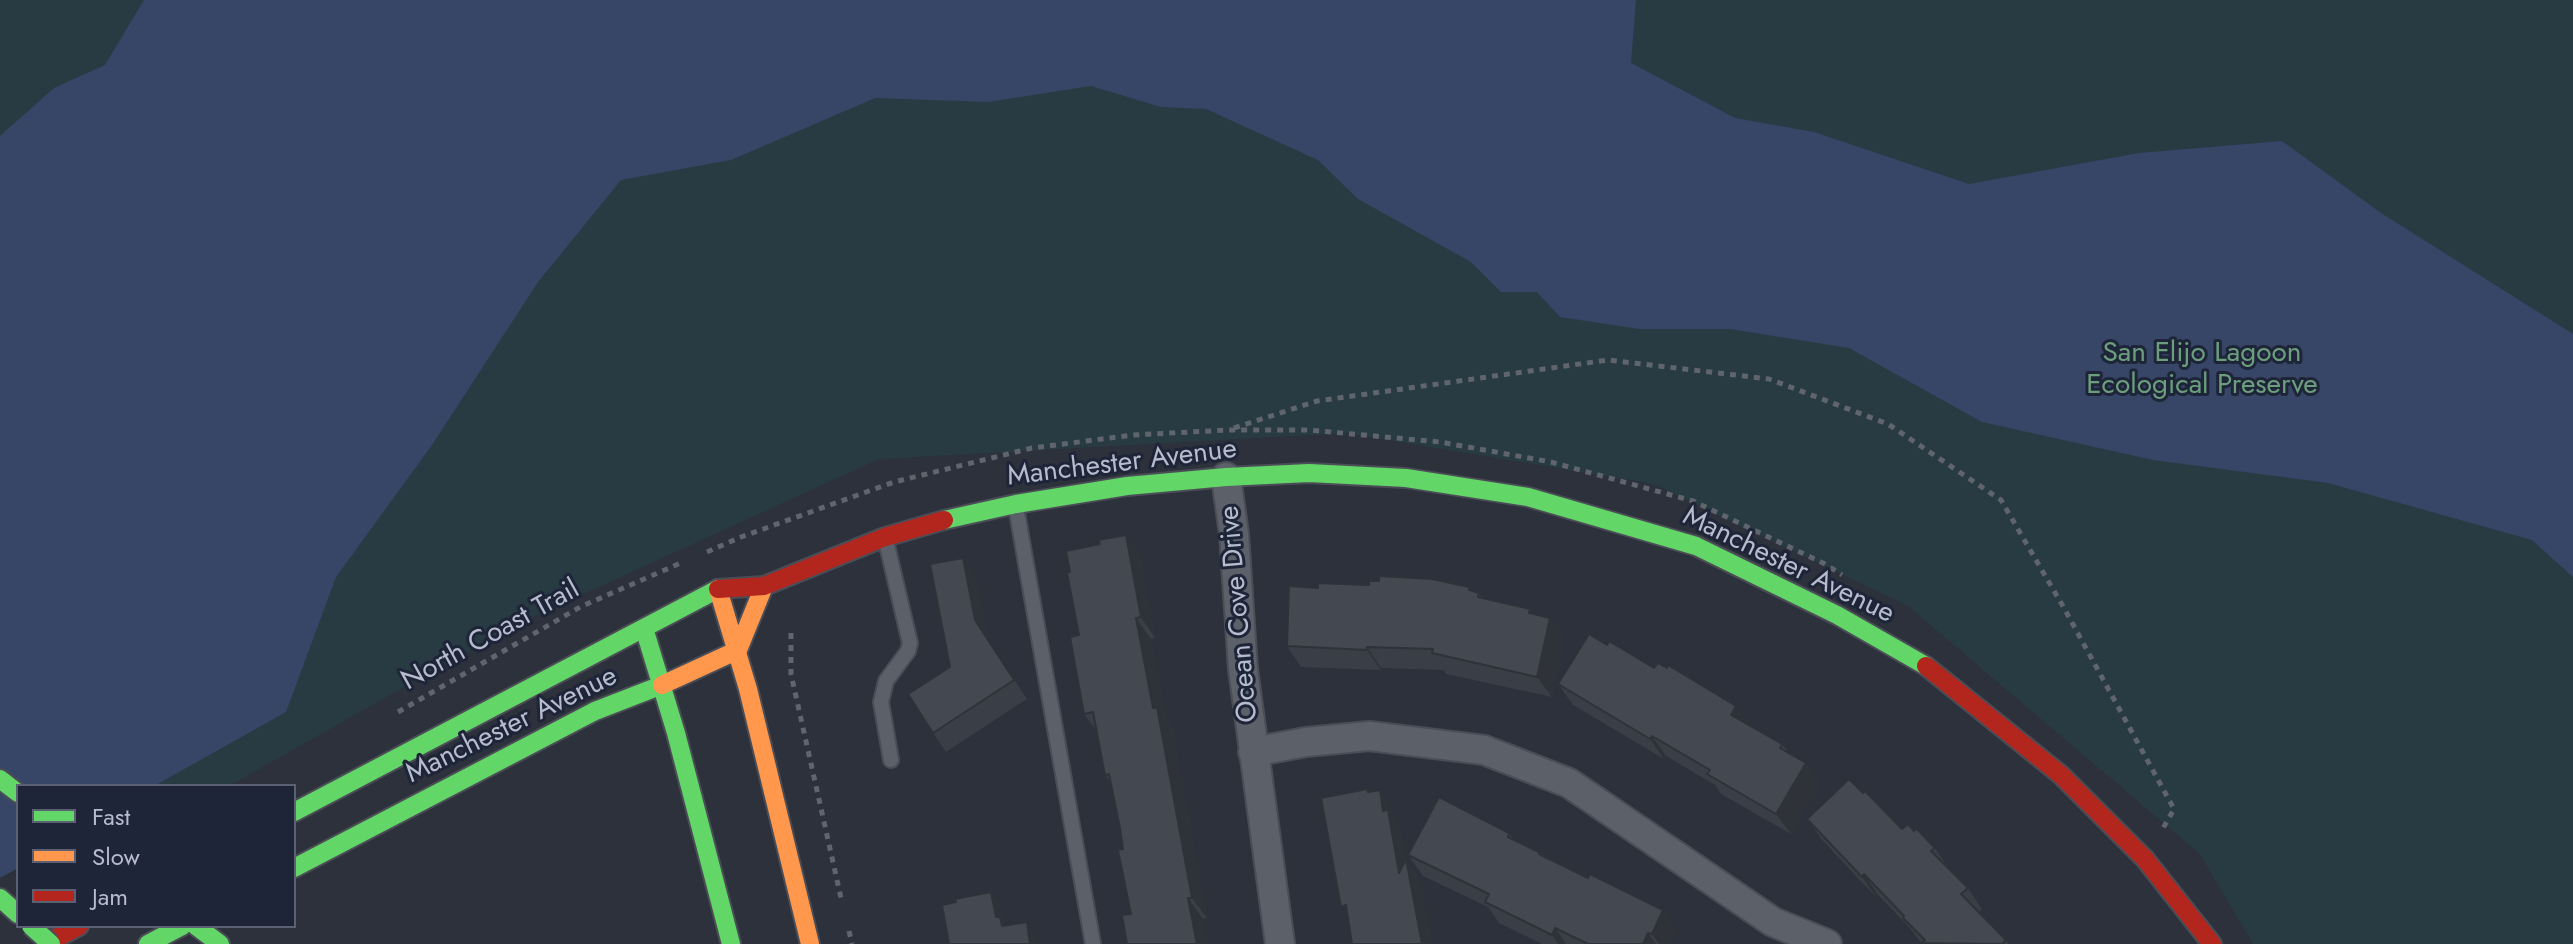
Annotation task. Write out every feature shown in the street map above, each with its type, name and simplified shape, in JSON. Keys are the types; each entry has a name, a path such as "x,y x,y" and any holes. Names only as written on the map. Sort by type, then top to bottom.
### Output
{"main road":[{"name":"Manchester Avenue","path":"296,811 718,589 764,586 885,537 933,522 1016,504 1127,486 1309,473 1406,478 1528,497 1696,546 1837,615 1934,671 2061,775 2145,859 2212,944"},
{"path":"738,650 764,586"},
{"path":"718,589 738,650 810,944"},
{"path":"644,628 731,944"},
{"name":"Manchester Avenue","path":"296,867 595,711 738,650"},
{"path":"0,779 16,791"},
{"path":"0,898 16,912"},
{"path":"33,928 48,944 76,928"},
{"path":"148,944 178,928"},
{"path":"199,928 220,944"}],"street":[{"name":"Ocean Cove Drive","path":"1226,477 1234,534 1243,669 1280,944"},
{"path":"1253,752 1306,742 1369,736 1484,750 1569,783 1773,922 1827,944"}],"lane":[{"path":"1016,504 1093,944"},
{"path":"885,537 910,643 908,651 886,681 881,702 891,760"}],"path":[{"path":"1229,430 1317,401 1608,360 1769,379 1888,424 2001,500 2174,809 2145,859"},
{"name":"North Coast Trail","path":"391,716 580,607 741,537 894,482 1032,448 1133,435 1229,430"},
{"path":"1229,430 1309,430 1440,442 1551,462 1693,501 1825,564 1851,581"},
{"path":"791,633 791,674 841,899"},
{"path":"2153,819 2172,840"},
{"path":"848,929 852,944"}],"green space":[{"name":"San Elijo Lagoon Ecological Preserve","path":"0,0 2573,0 2573,944 2253,944 2200,854 1908,606 1654,484 1346,433 879,459 507,629 233,784 124,784 0,643"}],"water":[{"path":"144,0 1636,0 1631,63 1735,118 1814,132 1969,184 2139,153 2282,141 2381,213 2573,334 2573,577 2532,540 2328,483 2153,460 1982,422 1849,348 1730,329 1639,329 1560,317 1537,292 1501,292 1471,262 1358,199 1318,160 1206,109 1161,107 1091,86 988,102 875,98 731,160 621,180 538,282 432,445 336,577 286,712 158,784 16,784 16,869 0,878 0,136 54,88 105,65"}],"building":[{"path":"1126,535 1141,617 1136,618 1153,708 1157,707 1192,898 1188,898 1197,944 1127,944 1122,915 1131,914 1118,850 1123,849 1120,828 1109,774 1105,775 1093,712 1084,714 1070,637 1079,635 1066,551"},
{"path":"963,558 975,620 1014,680 933,733 908,694 950,667 930,564"},
{"path":"1379,576 1432,579 1469,587 1469,590 1479,593 1478,597 1530,609 1529,613 1550,618 1537,677 1432,653 1433,649 1287,646 1289,586 1318,588 1318,583 1369,585 1369,581 1379,581"},
{"path":"1589,634 1607,645 1609,641 1654,668 1658,663 1667,668 1668,665 1736,706 1731,715 1782,744 1780,748 1806,763 1776,814 1707,774 1710,770 1652,736 1650,739 1558,684"},
{"path":"1849,779 1902,829 1908,824 1914,831 1917,829 1935,848 1931,851 1968,888 1961,894 2006,940 2004,944 1922,943 1925,940 1904,916 1807,819"},
{"path":"1367,789 1368,792 1380,790 1383,811 1388,810 1399,873 1406,859 1422,944 1352,944 1346,905 1341,907 1321,798"},
{"path":"1439,797 1509,833 1508,837 1539,854 1588,878 1590,874 1663,910 1652,934 1648,933 1643,944 1588,944 1555,928 1552,935 1485,902 1489,894 1408,855"},
{"path":"991,892 996,917 1000,917 1002,926 1027,922 1030,944 949,944 942,905 956,902 955,899"}],"traffic: fast":[{"path":"944,520 1016,504 1127,486 1309,473 1406,478 1528,497 1696,546 1837,615 1926,666"},
{"path":"296,811 718,589"},
{"path":"644,628 676,733 731,944"},
{"path":"296,867 595,711 662,685"},
{"path":"0,779 16,791"},
{"path":"0,898 16,912"},
{"path":"33,928 51,944"},
{"path":"148,944 178,928"},
{"path":"199,928 220,944"}],"traffic: slow":[{"path":"662,685 738,650 764,586"},
{"path":"718,589 748,689 810,944"}],"traffic: jam":[{"path":"718,589 764,586 885,537 944,520"},
{"path":"1926,666 2061,775 2145,859 2212,944"},
{"path":"45,944 75,928"}]}
